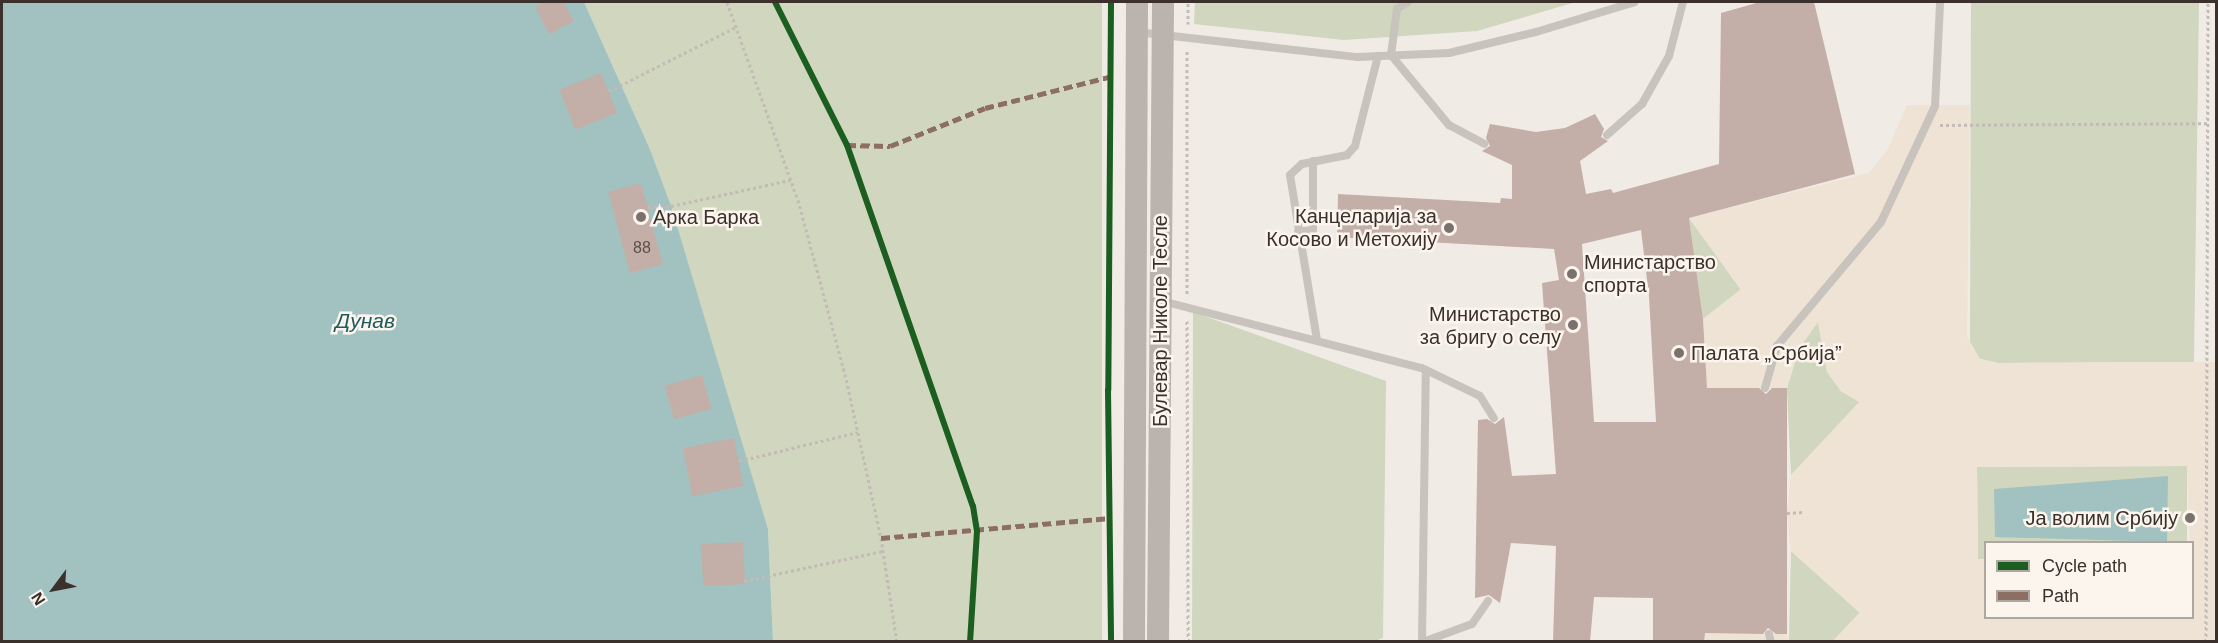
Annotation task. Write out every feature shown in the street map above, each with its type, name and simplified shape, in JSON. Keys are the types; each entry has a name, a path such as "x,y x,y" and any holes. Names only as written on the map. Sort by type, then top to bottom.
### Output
{"main road":[{"name":"Булевар Николе Тесле","path":"1137,2 1158,642"},
{"name":"Булевар Николе Тесле","path":"1134,642 1162,2"}],"lane":[{"path":"1408,2 1397,9 1391,55 1449,124 1484,144"},
{"path":"1137,32 1250,47 1378,56 1449,53 1536,32 1635,2"},
{"path":"1607,135 1642,104 1669,56 1683,2"},
{"path":"1765,388 1777,346 1881,222 1935,106 1940,2"},
{"path":"1317,340 1290,175 1302,164 1347,155 1355,146 1378,56"},
{"path":"1298,232 1313,230 1313,161"},
{"path":"1148,299 1187,304 1426,370 1480,396 1494,418"},
{"path":"1426,370 1422,642 1433,640 1472,624 1488,601"}],"path":[{"path":"728,2 791,180 858,432 883,550 897,642"},
{"path":"1188,2 1188,642"},
{"path":"2206,642 2208,2"},
{"path":"609,91 736,27"},
{"path":"1926,125 2208,123"},
{"path":"648,207 671,206 791,180"},
{"path":"739,461 858,432"},
{"path":"1787,513 1804,512"},
{"path":"744,581 883,550"}],"green space":[{"path":"584,2 1102,2 1102,641 773,641 768,529 649,147"},
{"path":"1195,2 1576,2 1477,31 1344,40 1194,24"},
{"path":"1971,2 2199,2 2194,362 1998,363 1980,359 1970,348"},
{"path":"1689,218 1741,290 1703,319"},
{"path":"1193,312 1386,381 1383,638 1372,642 1192,642"},
{"path":"1818,321 1827,372 1841,391 1860,402 1791,475 1787,388 1799,349"},
{"path":"2187,466 2187,541 1984,541 1984,559 1978,559 1977,467"},
{"path":"1791,551 1860,613 1833,641 1789,641"}],"shaded area":[{"path":"1907,105 1970,105 1967,336 1980,359 1998,363 2216,362 2216,641 1833,641 1860,612 1791,551 1787,513 1791,475 1859,402 1841,391 1827,372 1818,322 1799,349 1787,388 1707,388 1703,319 1741,289 1689,218 1869,173 1888,149"},
{"path":"1705,633 1787,634 1789,641 1704,642"}],"water":[{"name":"Дунав","path":"2,2 584,2 649,147 671,206 768,529 773,641 2,641"},
{"path":"2168,476 2167,541 1995,537 1994,489"}],"building":[{"path":"546,2 564,2 574,21 549,34 535,7"},
{"name":"Палата „Србија”","path":"1760,2 1814,2 1855,174 1689,218 1703,319 1707,388 1759,388 1766,394 1772,388 1787,388 1787,634 1776,634 1768,628 1763,634 1705,633 1704,642 1653,642 1653,598 1594,597 1590,642 1553,642 1556,546 1511,543 1500,603 1489,595 1475,598 1478,420 1487,419 1495,424 1504,417 1512,476 1556,474 1542,283 1559,280 1554,249 1337,237 1338,194 1500,203 1501,198 1512,199 1512,165 1482,151 1490,146 1486,138 1490,124 1536,132 1565,128 1595,114 1604,129 1601,137 1608,141 1580,161 1586,194 1611,189 1613,193 1719,164 1721,13","holes":["1641,230 1649,296 1656,422 1594,422 1582,244"]},
{"path":"601,73 617,113 575,130 559,90"},
{"path":"641,183 663,264 630,273 608,192"},
{"path":"702,375 712,409 674,419 665,386"},
{"path":"734,438 743,486 692,496 683,448"},
{"path":"743,542 745,584 703,586 701,544"}],"marked path":[{"path":"847,145 890,146 985,108 1112,76"},
{"path":"881,538 1110,518"}],"cycle path":[{"path":"775,2 847,145 973,506 977,531 970,642"},
{"path":"1111,2 1108,390 1111,642"}],"place":[{"name":"Арка Барка","path":"641,217"},
{"name":"Канцеларија за Косово и Метохију","path":"1449,228"},
{"name":"Министарство спорта","path":"1572,274"},
{"name":"Министарство за бригу о селу","path":"1573,325"},
{"name":"Палата „Србија”","path":"1679,353"},
{"name":"Ја волим Србију","path":"2190,518"}]}
